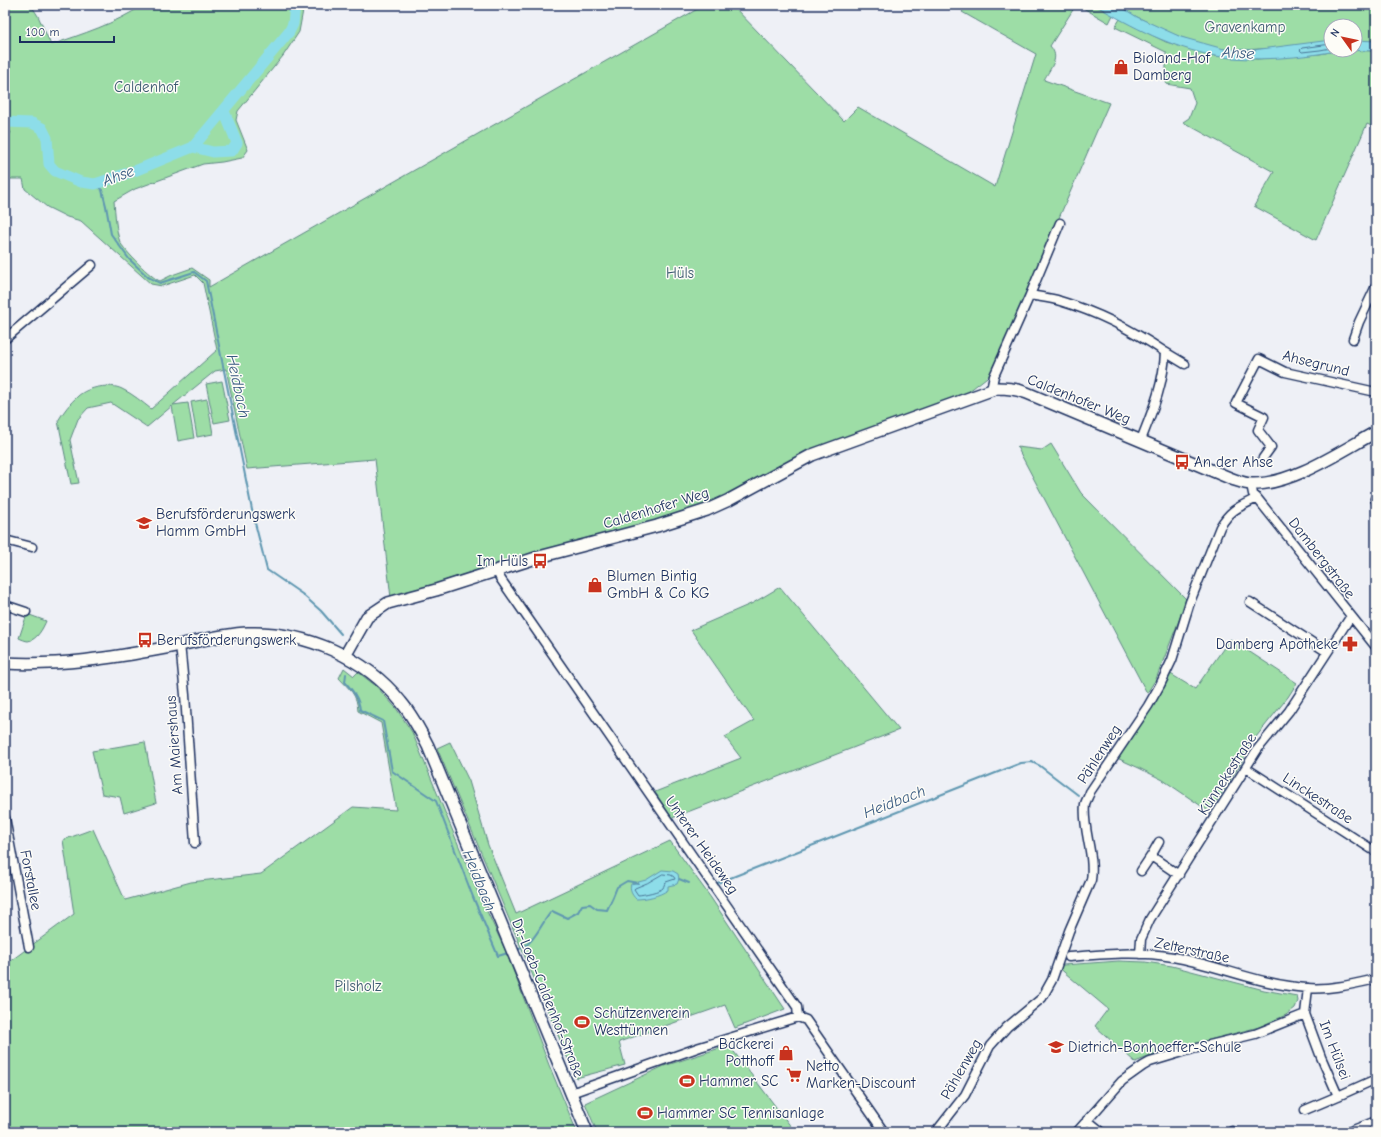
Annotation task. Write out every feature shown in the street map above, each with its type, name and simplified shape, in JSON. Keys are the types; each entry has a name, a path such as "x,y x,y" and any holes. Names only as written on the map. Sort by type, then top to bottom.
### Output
{"main road":[{"name":"Caldenhofer Weg","path":"345,656 367,617 388,603 436,590 539,557 657,526 707,510 812,455 991,390 1006,388 1022,391 1232,479 1251,484 1272,482 1290,477 1318,464 1376,432"},
{"path":"5,663 58,663 97,660 232,634 265,633 305,640 345,656"},
{"name":"Dr.-Loeb-Caldenhof-Straße","path":"345,656 380,680 401,702 416,723 428,746 587,1132"}],"street":[{"path":"991,390 994,376 1060,223"},
{"path":"5,339 92,264"},
{"path":"1353,339 1359,322 1376,286"},
{"path":"1030,295 1060,301 1097,315 1146,340 1185,364"},
{"path":"1141,440 1163,378 1165,352"},
{"name":"Ahsegrund","path":"1264,458 1271,447 1258,430 1264,417 1236,403 1259,359 1285,372 1376,392"},
{"name":"Dambergstraße","path":"1251,484 1253,494 1376,647"},
{"name":"Pählenweg","path":"936,1132 965,1095 990,1046 1006,1027 1042,998 1052,980 1069,931 1092,880 1092,856 1086,822 1086,803 1088,798 1160,686 1172,660 1190,602 1220,527 1232,511 1257,498"},
{"path":"5,540 32,548"},
{"name":"Unterer Heideweg","path":"497,571 501,580 797,1007 798,1016 806,1020 884,1132"},
{"path":"1250,602 1327,652"},
{"path":"5,605 26,612"},
{"name":"Künnekestraße","path":"1140,954 1142,939 1150,919 1257,750 1289,711 1351,616"},
{"name":"Am Maiershaus","path":"180,644 195,843"},
{"name":"Linckestraße","path":"1246,768 1376,852"},
{"name":"Forstallee","path":"5,818 29,947"},
{"path":"1141,871 1159,842"},
{"path":"1151,856 1179,875"},
{"name":"Zelterstraße","path":"1069,957 1118,953 1173,957 1269,983 1308,988 1350,985 1376,979"},
{"path":"1077,1132 1122,1081 1138,1069 1150,1062 1193,1049 1255,1034 1306,1014 1308,988"},
{"name":"Im Hülsei","path":"1306,1014 1321,1057 1338,1096"},
{"path":"571,1093 700,1047 798,1016"},
{"name":"Im Hülsei","path":"1305,1110 1376,1079"},
{"path":"1087,1120 1102,1132"},
{"path":"1348,1132 1376,1121"}],"green space":[{"name":"Hüls","path":"5,5 31,5 38,16 51,45 110,23 143,5 304,5 299,32 283,56 238,111 236,120 248,150 242,158 203,164 135,189 114,201 120,242 144,269 160,281 192,268 209,280 209,287 701,7 700,5 732,5 844,121 858,107 995,187 1036,54 962,12 967,5 1076,5 1050,46 1055,55 1055,59 1044,80 1109,103 991,374 964,395 707,505 657,523 494,565 391,598 375,459 247,469 226,369 215,371 173,405 188,403 194,438 178,441 172,406 147,427 111,403 88,408 78,419 70,440 79,483 71,484 58,421 62,414 78,396 93,388 105,386 117,387 130,393 151,409 217,350 203,283 195,275 162,286 151,284 81,221 67,217 47,207 25,189 23,179 9,179 5,176 5,143 11,132 5,132"},
{"path":"1078,5 1095,5 1113,15 1109,23"},
{"name":"Gravenkamp","path":"1114,5 1376,5 1376,43 1363,42 1363,18 1323,18 1323,44 1236,50 1224,49 1195,42 1154,25"},
{"path":"1120,19 1166,42 1215,56 1257,59 1323,53 1323,58 1363,58 1363,51 1376,51 1376,128 1367,124 1316,240 1254,206 1274,172 1183,122 1189,118 1195,103 1190,88 1166,84 1166,52 1115,27"},
{"path":"222,381 230,420 214,423 206,384"},
{"path":"207,399 213,434 197,437 191,402"},
{"path":"1051,444 1081,493 1187,600 1156,679 1147,693 1017,447 1042,450"},
{"path":"780,587 899,730 672,818 655,792 741,758 725,737 754,721 691,630 753,603"},
{"path":"27,614 46,621 37,636 28,641 19,638"},
{"path":"1230,639 1297,683 1288,697 1252,742 1241,763 1210,812 1163,780 1117,758 1169,673 1195,689"},
{"name":"Pilsholz","path":"344,668 354,676 358,672 376,686 396,708 412,732 477,890 507,954 549,1065 577,1132 5,1132 5,965 74,914 63,840 93,829 125,900 191,882 261,874 353,807 396,810 381,723 358,711 356,700 350,689 339,678"},
{"path":"145,742 156,803 124,813 120,797 102,794 92,751"},
{"path":"450,742 469,781 488,845 516,914 670,841 711,898 785,1009 735,1028 725,1005 619,1042 625,1065 576,1078 437,748"},
{"path":"1119,961 1145,962 1172,966 1264,990 1297,996 1298,1001 1295,1008 1286,1015 1259,1027 1159,1053 1135,1062 1095,1026 1108,1009 1058,967 1061,963 1063,965"},
{"name":"Hammer SC","path":"728,1044 795,1132 597,1132 585,1103 664,1066"}],"water":[{"path":"1095,5 1118,5 1137,17 1181,37 1224,49 1253,50 1323,41 1323,53 1261,59 1215,56 1183,48 1153,36"},
{"path":"1363,40 1376,41 1376,51 1363,51"},
{"path":"662,870 673,871 678,874 679,879 677,884 668,886 668,890 648,898 636,899 633,896 630,888 631,884 646,880"}],"waterway":[{"name":"Ahse","path":"5,122 32,123 42,128 47,138 49,164 55,171 81,182 95,184 137,170 193,147 289,32 293,24 295,5"},
{"name":"Ahse","path":"193,147 213,152 232,151 237,143 224,111"},
{"name":"Heidbach","path":"95,184 102,190 111,234 129,259 148,277 160,283 194,272 206,281 253,515 267,570 302,594 321,611 341,634"},
{"name":"Heidbach","path":"346,674 345,682 357,698 360,710 383,721 392,771 436,801 473,897 498,956 508,953"},
{"name":"Heidbach","path":"715,884 1021,763 1032,762 1040,766 1078,795"},
{"name":"Heidbach","path":"679,879 689,883"},
{"name":"Heidbach","path":"516,950 528,944 533,939 552,911 567,918 578,912 582,905 590,904 597,909 607,910 617,887 627,881 638,883"}],"place":[{"name":"Bioland-Hof Damberg","path":"1121,67"},
{"name":"An der Ahse","path":"1182,462"},
{"name":"Berufsförderungswerk Hamm GmbH","path":"144,523"},
{"name":"Im Hüls","path":"540,561"},
{"name":"Blumen Bintig GmbH & Co KG","path":"595,585"},
{"name":"Berufsförderungswerk","path":"145,640"},
{"name":"Damberg Apotheke","path":"1350,644"},
{"name":"Schützenverein Westtünnen","path":"582,1022"},
{"name":"Dietrich-Bonhoeffer-Schule","path":"1056,1047"},
{"name":"Bäckerei Potthoff","path":"786,1053"},
{"name":"Netto Marken-Discount","path":"794,1075"},
{"name":"Hammer SC","path":"687,1081"},
{"name":"Hammer SC Tennisanlage","path":"645,1113"}],"park label":[{"name":"Caldenhof","path":"146,87"}]}
